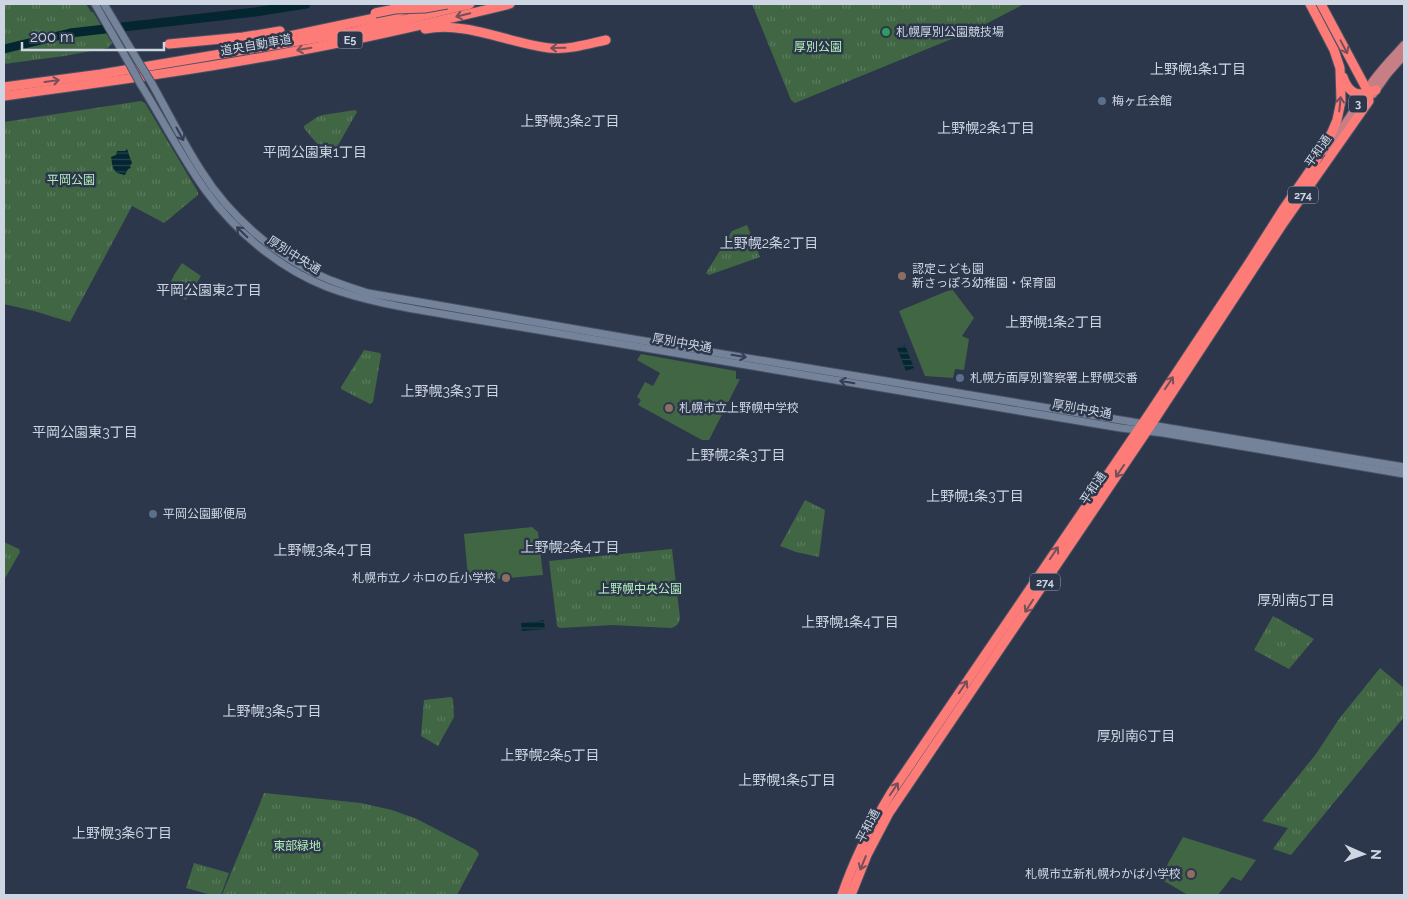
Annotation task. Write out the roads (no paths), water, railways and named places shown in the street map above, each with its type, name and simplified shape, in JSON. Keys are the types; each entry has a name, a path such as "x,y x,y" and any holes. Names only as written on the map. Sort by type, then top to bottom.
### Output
{"highway":[{"path":"190,59 272,39 394,14 425,4"},
{"path":"169,44 260,35 395,9 425,8 446,4"},
{"name":"道央自動車道","path":"4,87 101,74 353,32 470,4"},
{"name":"道央自動車道","path":"4,96 96,84 332,44 510,4"},
{"name":"274","path":"1310,4 1334,50 1346,85 1356,94 1369,93"},
{"path":"1321,4 1369,93"},
{"path":"332,44 383,38 440,27 465,29 551,48 573,47 606,40"},
{"name":"274","path":"1314,164 1337,120 1341,101 1340,68"},
{"name":"平和通","path":"842,895 866,836 891,793 1144,428 1369,93"},
{"name":"平和通","path":"851,895 867,855 889,813 1144,428 1314,164"}],"main road":[{"name":"厚別中央通","path":"95,4 184,158 207,193 228,218 246,236 283,264 318,283 336,290 381,303 478,320 1144,428 1404,467"},
{"name":"厚別中央通","path":"104,4 151,82 202,173 218,195 267,243 285,256 338,283 368,293 394,298 1404,474"},
{"name":"3","path":"1314,164 1404,44"},
{"name":"3","path":"1369,93 1404,55"}],"water":[{"path":"127,149 132,163 131,168 128,169 125,175 115,171 111,157 116,155 117,151 125,151"},
{"path":"905,345 914,368 906,371 897,348"},
{"path":"544,620 545,629 522,631 521,623"}],"waterway":[{"path":"4,49 70,33 255,12 306,4"}],"place":[{"name":"札幌厚別公園競技場","path":"886,32"},
{"name":"梅ヶ丘会館","path":"1102,101"},
{"name":"認定こども園 新さっぽろ幼稚園・保育園","path":"902,276"},
{"name":"札幌方面厚別警察署上野幌交番","path":"960,378"},
{"name":"札幌市立上野幌中学校","path":"669,408"},
{"name":"平岡公園郵便局","path":"153,514"},
{"name":"札幌市立ノホロの丘小学校","path":"506,578"},
{"name":"札幌市立新札幌わかば小学校","path":"1191,874"}],"district":[{"name":"上野幌1条1丁目","path":"1198,69"},
{"name":"上野幌3条2丁目","path":"570,121"},
{"name":"上野幌2条1丁目","path":"986,128"},
{"name":"平岡公園東1丁目","path":"315,152"},
{"name":"上野幌2条2丁目","path":"769,243"},
{"name":"平岡公園東2丁目","path":"209,290"},
{"name":"上野幌1条2丁目","path":"1054,322"},
{"name":"上野幌3条3丁目","path":"450,391"},
{"name":"平岡公園東3丁目","path":"85,432"},
{"name":"上野幌2条3丁目","path":"736,455"},
{"name":"上野幌1条3丁目","path":"975,496"},
{"name":"上野幌2条4丁目","path":"570,547"},
{"name":"上野幌3条4丁目","path":"323,550"},
{"name":"厚別南5丁目","path":"1296,600"},
{"name":"上野幌1条4丁目","path":"850,622"},
{"name":"上野幌3条5丁目","path":"272,711"},
{"name":"厚別南6丁目","path":"1136,736"},
{"name":"上野幌2条5丁目","path":"550,755"},
{"name":"上野幌1条5丁目","path":"787,780"},
{"name":"上野幌3条6丁目","path":"122,833"}],"park label":[{"name":"厚別公園","path":"818,47"},
{"name":"平岡公園","path":"71,180"},
{"name":"上野幌中央公園","path":"640,589"},
{"name":"東部緑地","path":"297,846"}]}
